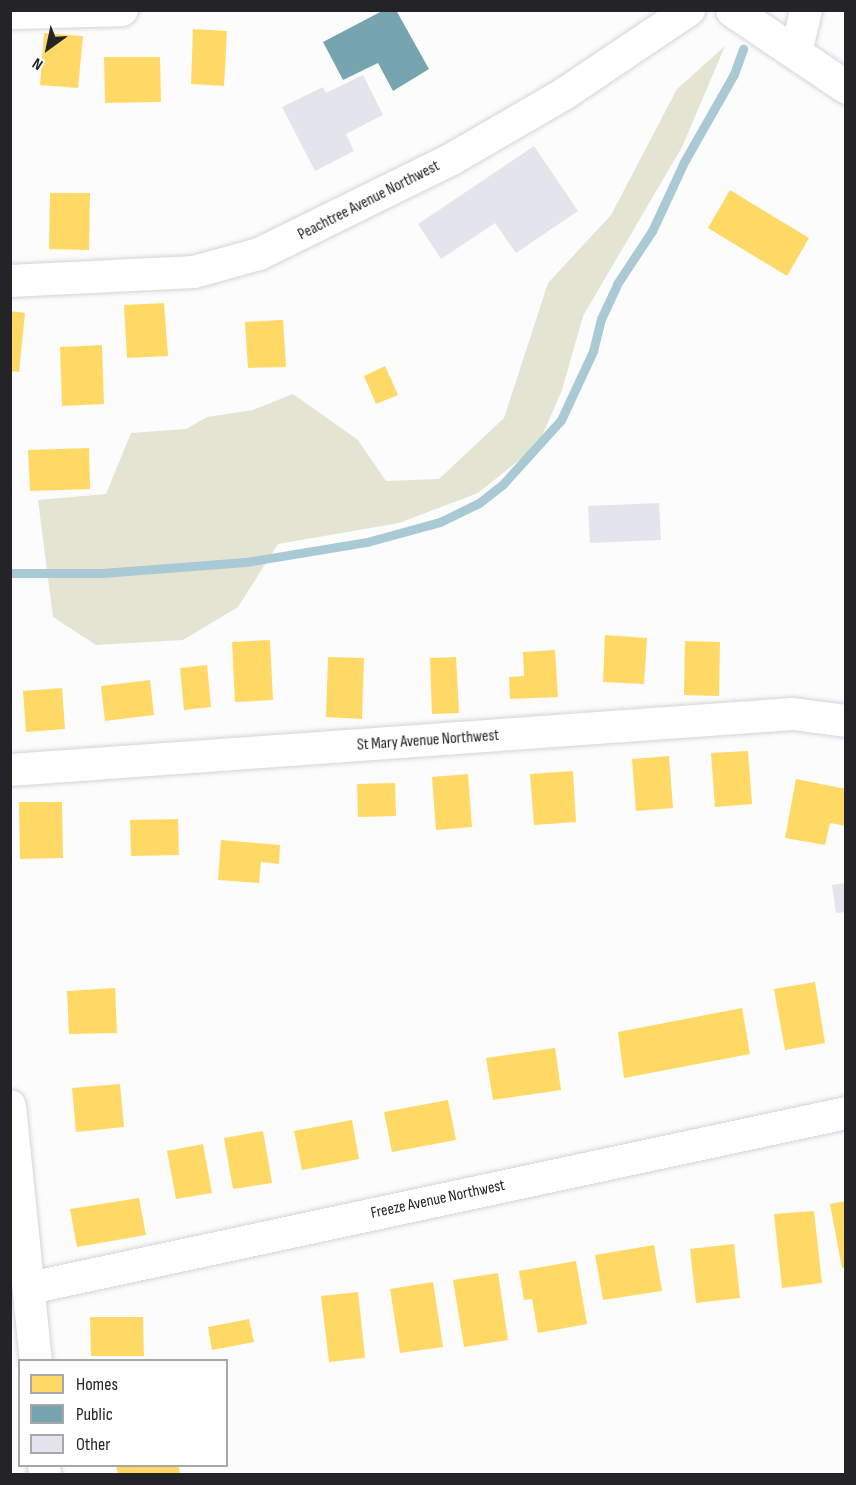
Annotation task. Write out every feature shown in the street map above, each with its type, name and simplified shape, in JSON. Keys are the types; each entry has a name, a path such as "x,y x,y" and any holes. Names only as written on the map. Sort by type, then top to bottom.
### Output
{"street":[{"path":"10,13 122,10"},
{"name":"Peachtree Avenue Northwest","path":"10,280 194,272 259,254 452,159 564,94 689,10"},
{"path":"732,10 846,87"},
{"path":"796,53 806,10"},
{"name":"St Mary Avenue Northwest","path":"10,770 793,714 846,721"},
{"path":"10,1106 36,1359"},
{"name":"Freeze Avenue Northwest","path":"30,1288 846,1113"}],"green space":[{"path":"725,46 682,147 583,316 562,390 538,445 478,493 399,523 278,544 238,607 183,640 96,645 53,617 38,500 106,494 131,433 186,429 207,417 253,410 293,394 358,440 386,481 439,479 504,418 548,283 611,215 677,89"}],"building: Homes":[{"path":"193,29 227,31 224,86 191,84"},
{"path":"44,33 83,36 78,88 40,85"},
{"path":"104,57 160,57 161,102 105,103"},
{"path":"730,190 809,238 787,276 708,228"},
{"path":"50,193 90,193 89,250 49,249"},
{"path":"164,303 168,356 127,358 124,305"},
{"path":"10,311 25,313 19,372 10,371"},
{"path":"283,320 286,367 248,368 245,322"},
{"path":"102,345 104,404 62,406 60,347"},
{"path":"385,366 398,395 376,404 364,376"},
{"path":"89,448 90,489 30,491 28,450"},
{"path":"605,635 647,638 644,684 603,682"},
{"path":"270,640 273,700 235,702 232,642"},
{"path":"685,641 720,642 719,696 684,695"},
{"path":"555,650 558,697 510,699 509,677 524,676 523,652"},
{"path":"328,657 364,658 362,719 326,717"},
{"path":"456,657 459,713 432,714 430,658"},
{"path":"207,665 211,707 184,710 180,668"},
{"path":"150,680 154,715 105,721 101,686"},
{"path":"62,688 65,729 26,732 23,691"},
{"path":"748,751 752,804 715,807 711,753"},
{"path":"669,756 673,808 636,811 632,759"},
{"path":"573,771 576,822 534,825 530,774"},
{"path":"468,774 472,827 436,830 432,777"},
{"path":"796,779 846,789 846,826 830,823 825,845 785,838"},
{"path":"395,783 396,816 358,817 357,784"},
{"path":"19,802 62,802 63,858 20,859"},
{"path":"178,819 179,855 131,856 130,820"},
{"path":"221,840 280,845 279,864 261,862 259,883 218,880"},
{"path":"815,982 825,1043 785,1050 774,989"},
{"path":"115,988 117,1033 69,1034 67,991"},
{"path":"742,1008 750,1054 624,1078 618,1032"},
{"path":"555,1048 561,1090 493,1100 486,1058"},
{"path":"120,1084 124,1127 76,1132 72,1088"},
{"path":"448,1100 456,1140 392,1152 384,1112"},
{"path":"352,1120 359,1159 302,1170 294,1131"},
{"path":"263,1131 272,1183 233,1189 224,1138"},
{"path":"203,1144 212,1193 176,1199 167,1151"},
{"path":"139,1198 146,1235 77,1247 70,1209"},
{"path":"846,1201 846,1267 842,1268 830,1204"},
{"path":"814,1211 822,1283 782,1288 774,1214"},
{"path":"734,1244 740,1298 696,1303 690,1249"},
{"path":"654,1245 662,1291 603,1300 595,1255"},
{"path":"576,1261 587,1324 538,1333 532,1299 524,1300 519,1271"},
{"path":"498,1273 508,1340 464,1347 453,1280"},
{"path":"433,1282 443,1347 400,1353 390,1289"},
{"path":"358,1292 365,1358 329,1362 321,1296"},
{"path":"90,1317 143,1317 144,1356 91,1356"},
{"path":"249,1319 254,1342 212,1350 208,1327"},
{"path":"116,1467 179,1467 180,1474 118,1474"}],"building: Public":[{"path":"384,10 396,10 429,69 393,91 378,63 343,80 323,42"}],"building: Other":[{"path":"363,75 383,115 346,134 354,151 315,171 282,107 323,87 326,93"},
{"path":"534,146 578,211 516,253 495,223 441,259 418,224"},
{"path":"659,503 661,540 590,543 588,506"},
{"path":"846,883 846,912 836,913 832,885"}],"waterway":[{"path":"10,573 102,573 246,562 367,542 440,522 479,503 503,484 561,420 593,351 601,319 617,284 652,231 684,162 734,74 743,49"}]}
